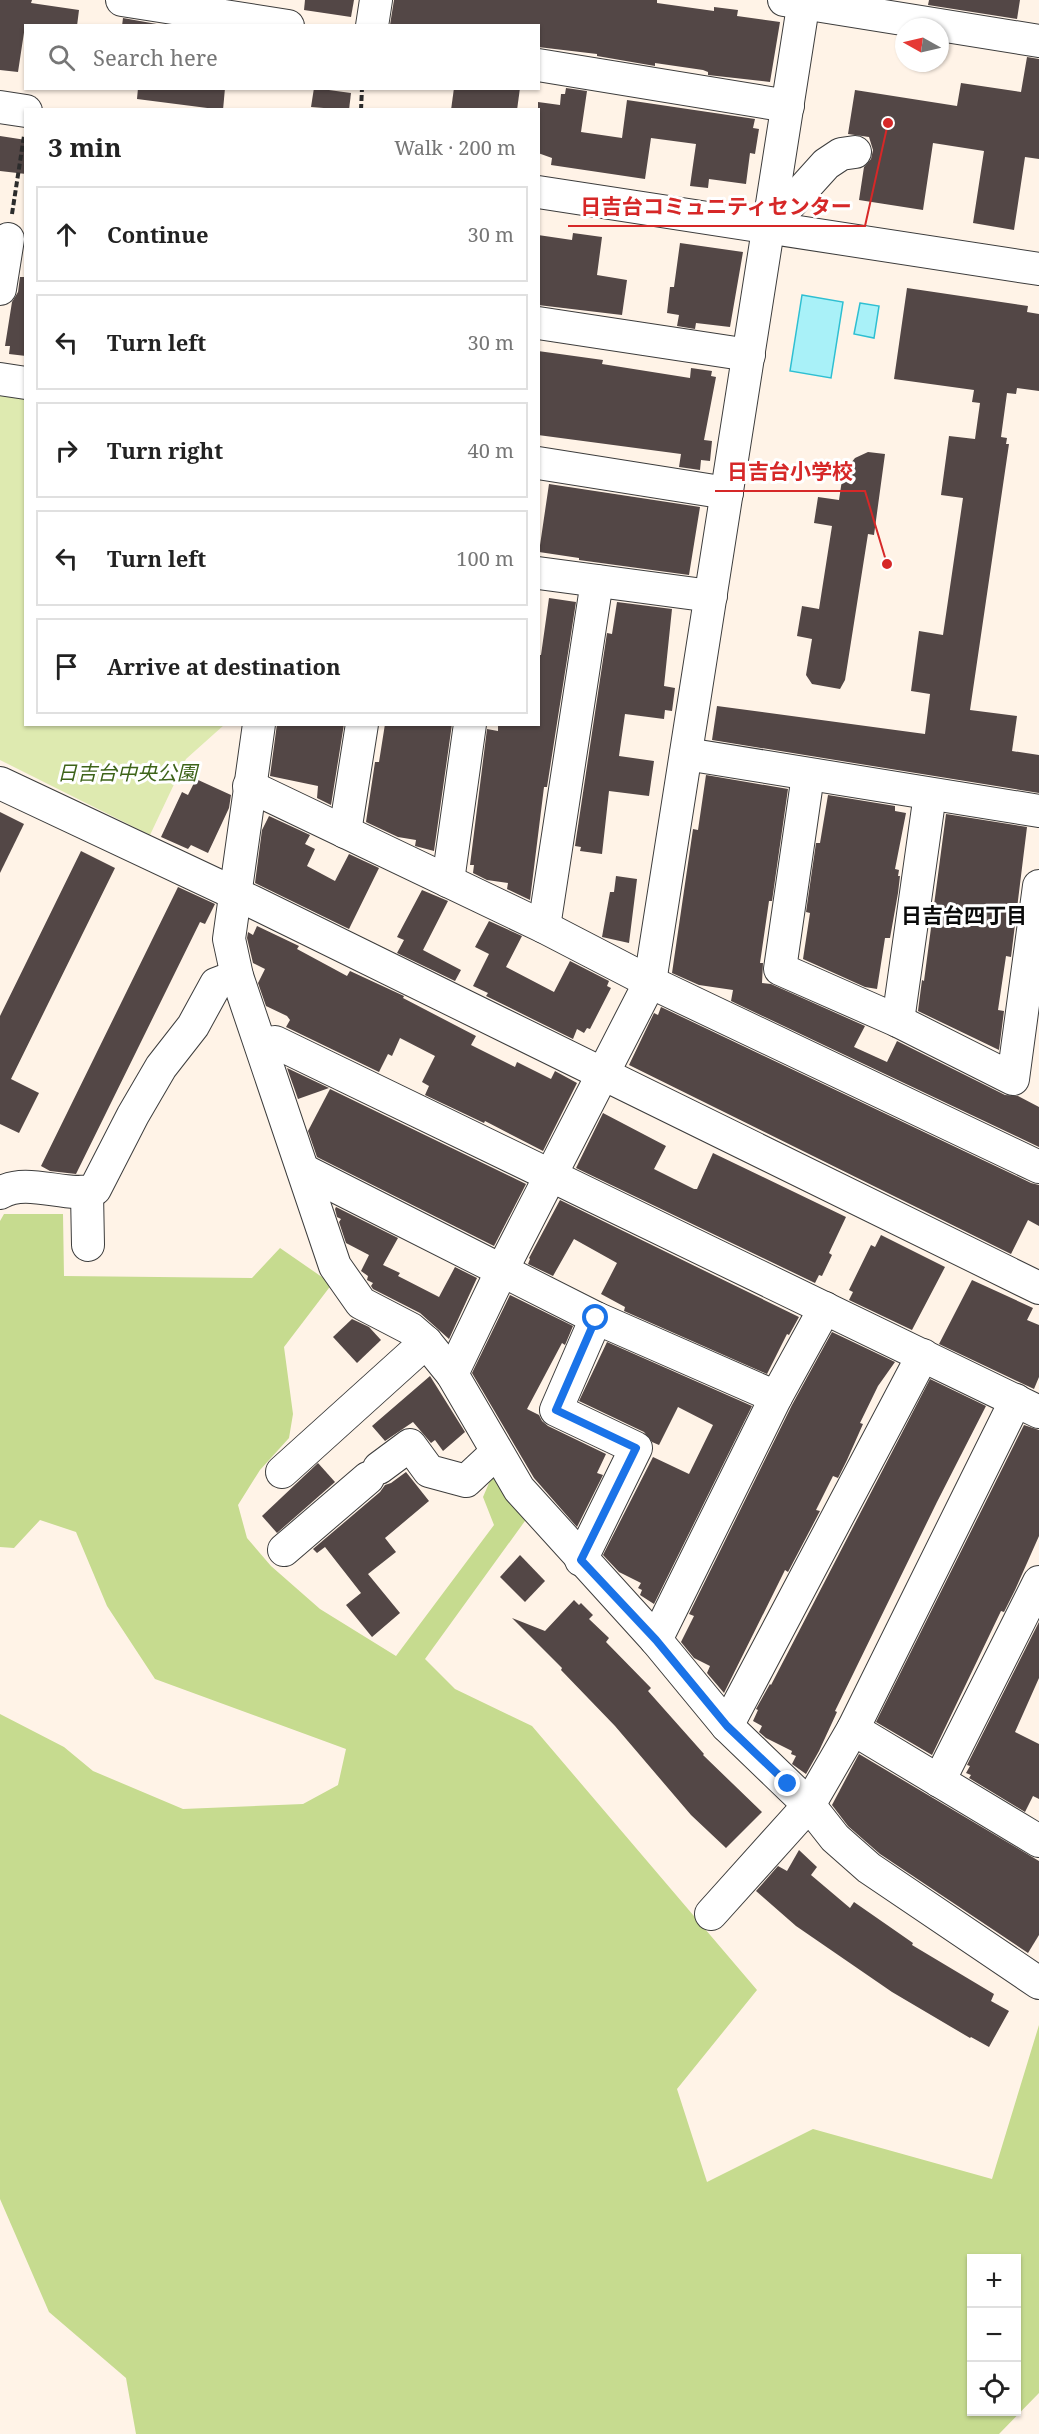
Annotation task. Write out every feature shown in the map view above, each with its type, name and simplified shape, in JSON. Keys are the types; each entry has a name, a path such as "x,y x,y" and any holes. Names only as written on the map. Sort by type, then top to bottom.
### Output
{"street":[{"path":"122,0 275,24"},
{"path":"372,24 376,0"},
{"path":"452,1374 502,1270 650,982 788,106 797,1 930,12 1039,41"},
{"path":"540,65 788,106"},
{"path":"0,107 24,111"},
{"path":"769,227 826,164 841,154 855,152"},
{"path":"540,192 1039,269"},
{"path":"0,289 11,239"},
{"path":"540,322 748,355"},
{"path":"0,379 24,383"},
{"path":"540,463 727,493"},
{"path":"540,573 711,596"},
{"path":"544,927 597,581"},
{"path":"259,726 229,948 335,1266 362,1303 411,1329 426,1342 452,1374 519,1489 656,1640 727,1726 809,1805 835,1838 869,1868 1039,1983"},
{"path":"345,832 362,726"},
{"path":"448,881 470,726"},
{"path":"686,754 1039,811"},
{"path":"808,775 780,969 898,1022 1013,1079 1038,901"},
{"path":"0,783 235,893 1039,1288"},
{"path":"249,786 544,927 650,982 1039,1167"},
{"path":"898,1022 930,794"},
{"path":"0,1193 7,1188 40,1187 87,1193 94,1190 161,1067 193,1026 216,984 237,976"},
{"path":"261,1045 274,1042 1027,1406 853,1730 809,1805 711,1914"},
{"path":"303,1170 596,1318 776,1397"},
{"path":"87,1193 88,1245"},
{"path":"656,1640 776,1397 825,1308"},
{"path":"581,1560 636,1448 556,1410 596,1318"},
{"path":"282,1472 426,1342"},
{"path":"727,1726 923,1354"},
{"path":"284,1550 373,1473 410,1445 429,1471 466,1481 496,1452"},
{"path":"939,1780 1039,1582"},
{"path":"853,1730 939,1780 1036,1832"}],"path":[{"path":"361,108 362,90"},
{"path":"11,239 24,144"}],"green space":[{"name":"日吉台中央公園","path":"0,377 24,381 24,726 223,726 186,759 150,835 0,760"},
{"path":"4,1214 63,1214 64,1276 252,1278 280,1248 332,1284 284,1347 293,1414 289,1438 260,1470 238,1505 247,1538 271,1566 320,1609 396,1656 494,1525 483,1497 495,1469 530,1514 425,1659 455,1689 532,1726 757,1990 677,2089 707,2182 813,2129 992,2179 1039,2025 1039,2393 1021,2411 1021,2254 967,2254 967,2416 1017,2416 999,2434 136,2434 126,2378 49,2312 0,2199 0,1714 64,1747 93,1771 183,1809 303,1804 338,1785 346,1749 155,1679 107,1606 76,1532 40,1520 14,1548 0,1547 0,1221"}],"water":[{"path":"802,295 843,302 831,378 790,371"},
{"path":"860,303 879,306 874,338 854,334"}],"building":[{"path":"0,0 32,0 31,3 79,10 77,24 24,24 18,72 0,70"},
{"path":"305,0 354,0 351,17 304,10"},
{"path":"394,0 657,0 657,3 714,11 714,7 738,10 737,16 780,22 770,82 708,75 708,72 703,70 655,63 655,66 597,56 597,54 540,47 540,24 390,24"},
{"path":"929,0 1020,0 1017,19 928,5"},
{"path":"123,18 157,24 122,24"},
{"path":"1027,57 1039,59 1039,159 1025,157 1014,230 973,223 984,151 933,143 923,210 859,200 864,167 871,159 873,150 869,137 848,134 855,90 957,106 961,83 1021,92"},
{"path":"566,88 587,91 581,132 622,138 627,100 755,119 753,128 759,129 755,154 750,153 746,184 709,179 708,188 690,186 696,144 651,138 645,179 551,165 552,158 540,154 538,102 560,105 561,94 565,94"},
{"path":"138,90 225,90 223,108 137,99"},
{"path":"314,90 351,93 349,108 311,107"},
{"path":"454,90 520,90 517,108 451,108"},
{"path":"0,136 24,140 24,174 0,171"},
{"path":"573,233 602,237 597,275 627,280 622,315 540,305 540,235 572,240"},
{"path":"680,243 743,252 730,327 696,323 695,329 677,326 679,315 667,313 670,287 674,287"},
{"path":"20,277 24,277 24,356 9,354 10,346 5,346 12,302 18,292"},
{"path":"907,288 1028,306 1027,312 1039,314 1039,391 1017,388 1016,394 1007,393 1001,437 1007,438 1006,444 1009,444 970,710 1017,716 1012,751 1039,755 1039,793 712,740 717,706 925,734 930,694 911,691 919,631 943,635 963,498 941,495 949,436 975,439 980,403 972,402 974,390 894,379"},
{"path":"540,351 603,360 602,364 690,378 691,368 712,371 711,376 716,377 704,440 712,441 710,461 701,460 700,470 679,467 681,454 540,435"},
{"path":"868,452 885,454 874,535 868,534 845,680 840,689 812,684 806,675 812,639 797,636 802,606 819,609 832,526 814,523 818,497 839,500 843,473 855,458"},
{"path":"549,484 700,507 689,575 579,560 579,558 540,552"},
{"path":"549,598 576,602 547,787 544,787 530,900 507,889 508,883 487,880 473,873 474,865 470,865 487,729 498,731 498,726 540,726 541,655"},
{"path":"617,602 672,609 664,686 675,688 672,711 665,710 664,719 625,714 619,756 654,761 649,796 609,791 602,854 580,851 581,847 575,846 607,633 612,634"},
{"path":"277,726 344,726 331,805 317,798 318,786 270,776"},
{"path":"385,726 452,726 434,851 415,846 416,840 398,837 366,822 375,762 379,762"},
{"path":"706,775 788,789 772,901 769,901 760,963 763,963 762,983 771,984 865,1026 854,1047 887,1062 897,1041 1005,1095 1018,1096 1039,1107 1039,1147 731,1001 733,990 699,985 672,973 693,829 698,830"},
{"path":"196,779 231,795 229,808 208,853 191,845 188,849 161,837 182,792 188,795"},
{"path":"828,795 895,806 895,811 906,813 895,869 899,870 898,876 900,876 898,893 890,938 885,938 877,989 865,987 803,959 810,913 806,912 816,843 820,843"},
{"path":"0,812 24,824 0,873"},
{"path":"946,814 1027,827 1011,957 1006,956 998,1010 1004,1011 999,1050 918,1011"},
{"path":"269,816 310,835 305,844 315,849 307,866 335,881 349,854 379,868 349,929 255,883 262,830"},
{"path":"81,851 115,868 11,1079 39,1093 19,1133 0,1124 0,1016"},
{"path":"616,876 637,879 629,943 602,937 610,892 614,892"},
{"path":"178,887 215,904 205,924 200,922 76,1174 50,1171 41,1166"},
{"path":"422,890 448,901 423,950 461,970 455,981 397,953 404,940 397,937"},
{"path":"489,921 522,936 506,967 554,992 570,961 609,981 607,986 611,988 590,1029 587,1028 584,1033 577,1029 573,1039 486,996 488,993 473,986 489,954 475,947"},
{"path":"257,926 299,946 297,949 347,976 350,971 404,996 403,998 476,1036 471,1045 515,1067 517,1062 551,1079 555,1071 577,1083 543,1151 485,1121 484,1123 425,1095 429,1086 422,1082 435,1056 400,1038 392,1056 388,1054 379,1072 286,1027 290,1020 287,1016 266,1006 258,983 265,969 253,963 247,938 248,932 253,935"},
{"path":"661,1007 1039,1185 1039,1226 1028,1220 1011,1254 629,1065 654,1013 658,1015"},
{"path":"287,1068 329,1088 298,1099"},
{"path":"330,1089 526,1184 494,1246 317,1157 308,1131"},
{"path":"603,1113 666,1146 654,1169 694,1189 697,1189 713,1153 846,1217 829,1253 832,1255 822,1276 819,1275 815,1283 576,1168"},
{"path":"560,1200 799,1317 789,1335 787,1334 767,1374 624,1311 625,1307 601,1294 617,1263 574,1239 553,1276 528,1264"},
{"path":"336,1207 398,1238 383,1265 400,1273 398,1276 439,1297 455,1267 477,1278 449,1339 420,1313 373,1289 371,1286 373,1283 367,1280 368,1276 361,1271 369,1255 346,1243"},
{"path":"881,1235 945,1267 912,1330 849,1300 853,1292 849,1290 871,1245 875,1247"},
{"path":"972,1280 1033,1308 1027,1320 1039,1325 1039,1377 1034,1389 939,1344"},
{"path":"510,1295 573,1326 565,1345 562,1343 527,1409 539,1415 548,1426 606,1454 597,1473 603,1475 577,1527 534,1478 472,1373"},
{"path":"352,1319 369,1327 381,1340 357,1363 333,1337"},
{"path":"832,1332 895,1362 878,1386 838,1478 833,1476 816,1510 820,1511 788,1572 785,1570 724,1693 707,1673 710,1666 694,1658 681,1642 694,1616 689,1614 792,1405"},
{"path":"607,1342 752,1406 654,1604 640,1595 642,1590 638,1588 641,1583 619,1572 603,1555 653,1457 689,1474 713,1425 678,1407 659,1445 652,1442 644,1432 579,1401"},
{"path":"430,1376 465,1432 443,1451 435,1440 431,1443 413,1422 385,1441 372,1426"},
{"path":"930,1379 986,1406 937,1502 806,1774 792,1764 796,1756 791,1754 792,1751 759,1732 762,1726 753,1721 758,1710 756,1709 771,1685"},
{"path":"1024,1425 1039,1430 1039,1536 1015,1590 1004,1612 1001,1611 932,1755 876,1722"},
{"path":"318,1463 335,1482 277,1533 262,1516"},
{"path":"406,1472 429,1501 385,1538 396,1552 368,1574 400,1613 372,1637 346,1605 361,1593 325,1547 317,1553 313,1549 380,1492 385,1485"},
{"path":"520,1555 545,1581 525,1602 500,1577"},
{"path":"574,1600 579,1605 581,1603 593,1615 589,1619 609,1638 606,1642 651,1688 648,1691 703,1755 762,1812 726,1848 691,1815 615,1726 512,1618 545,1631"},
{"path":"1039,1622 1039,1678 1015,1732 1039,1744 1039,1799 1033,1796 1025,1812 969,1778 971,1775 966,1773 970,1766 967,1765"},
{"path":"859,1754 1039,1861 1039,1935 1028,1953 880,1854 848,1826 832,1805"},
{"path":"799,1850 817,1867 811,1875 850,1908 854,1902 913,1943 912,1945 994,1994 991,2001 1009,2011 989,2047 892,1992 796,1926 756,1891 778,1866 787,1871"}],"place":[{"name":"日吉台コミュニティセンター","path":"888,123"},
{"name":"日吉台小学校","path":"887,564"}],"district":[{"name":"日吉台四丁目","path":"964,915"}],"route":[{"path":"596,1318 556,1410 636,1448 581,1560 656,1640 727,1726 788,1784"}]}
